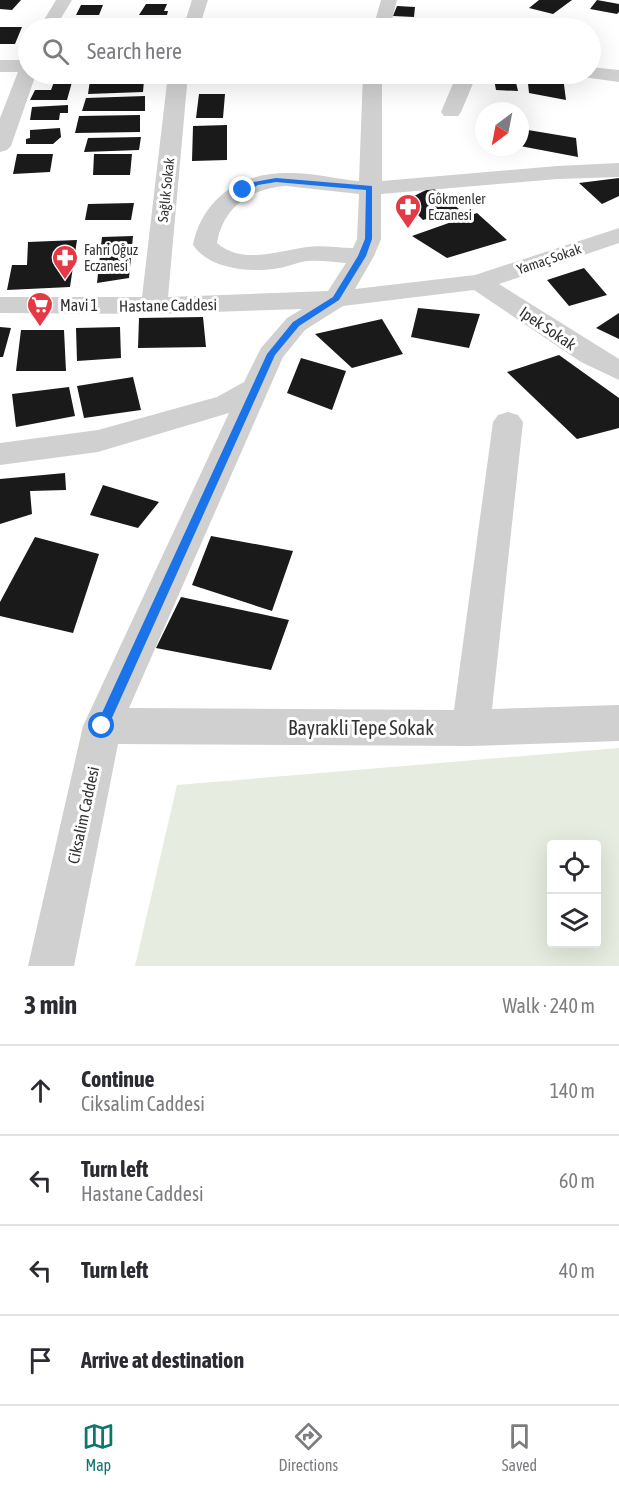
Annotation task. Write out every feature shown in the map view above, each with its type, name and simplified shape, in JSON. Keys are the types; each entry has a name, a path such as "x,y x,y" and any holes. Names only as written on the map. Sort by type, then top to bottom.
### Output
{"street":[{"path":"53,18 64,0"},
{"path":"194,18 200,0"},
{"path":"384,18 389,0"},
{"path":"0,66 18,67"},
{"path":"601,74 619,76"},
{"path":"0,146 22,84"},
{"name":"Sağlık Sokak","path":"154,306 177,84"},
{"path":"336,299 362,256 369,239 373,84"},
{"path":"451,112 463,84"},
{"path":"362,256 308,254 268,262 224,258 205,245 211,220 224,203 249,187 265,181 287,180 370,188 563,170 619,170"},
{"name":"Yamaç Sokak","path":"479,282 619,235"},
{"name":"Hastane Caddesi","path":"0,305 154,306 336,299 479,282"},
{"name":"Ipek Sokak","path":"479,282 591,356 619,371"},
{"name":"Ciksalim Caddesi","path":"51,966 102,726 271,354 296,324 336,299"},
{"path":"0,454 98,441 227,404 254,389"},
{"path":"471,728 508,422"},
{"name":"Bayrakli Tepe Sokak","path":"102,726 471,728 619,723"}],"shaded area":[{"path":"619,748 619,966 135,966 177,785"}],"building":[{"path":"0,0 21,0 12,10 0,9"},
{"path":"539,0 572,0 553,14 529,8"},
{"path":"597,0 619,4 619,12 617,14 590,9"},
{"path":"146,4 167,4 164,11 168,11 167,15 139,15"},
{"path":"81,5 103,5 99,15 76,15"},
{"path":"397,6 415,7 414,17 393,16"},
{"path":"0,27 18,27 15,44 0,44"},
{"path":"53,84 71,84 67,100 30,100 35,90 51,90"},
{"path":"89,84 144,84 143,92 88,94"},
{"path":"495,84 516,84 518,91 496,90"},
{"path":"528,84 564,84 566,100 529,93"},
{"path":"199,94 225,94 223,118 196,118"},
{"path":"145,96 145,111 82,111 86,98"},
{"path":"68,105 68,113 60,113 59,120 30,120 32,107"},
{"path":"140,115 140,132 75,133 79,116"},
{"path":"227,125 227,160 192,161 193,126"},
{"path":"60,128 61,137 53,144 26,144 26,139 30,138 30,130"},
{"path":"529,130 576,138 578,157 529,148"},
{"path":"141,137 139,150 84,152 88,138"},
{"path":"17,154 53,154 50,172 13,174"},
{"path":"94,154 132,154 130,175 93,175"},
{"path":"619,178 619,196 602,204 579,183"},
{"path":"432,187 459,209 423,220 404,201"},
{"path":"134,203 131,220 85,220 88,204"},
{"path":"477,213 507,240 447,258 412,236"},
{"path":"133,236 129,278 97,283 102,237"},
{"path":"77,240 70,287 7,290 12,265 27,265 28,242"},
{"path":"584,268 607,295 569,306 547,280"},
{"path":"418,308 480,314 469,348 411,337"},
{"path":"619,313 619,339 596,328"},
{"path":"203,317 206,347 138,348 139,318"},
{"path":"382,319 403,354 352,368 315,334"},
{"path":"0,327 11,328 3,357 0,357"},
{"path":"120,327 121,358 77,361 76,328"},
{"path":"21,330 64,330 66,371 16,371"},
{"path":"559,355 619,398 619,428 577,439 507,372"},
{"path":"301,358 346,371 332,410 287,393"},
{"path":"133,377 141,410 84,418 77,386"},
{"path":"69,387 75,416 16,427 12,394"},
{"path":"65,473 66,490 30,491 32,514 0,524 0,479"},
{"path":"103,485 159,502 138,528 90,515"},
{"path":"211,536 293,551 272,611 192,585"},
{"path":"35,537 99,554 73,633 0,616 0,602"},
{"path":"181,597 289,620 271,670 156,648"}],"place":[{"name":"Gökmenler Eczanesi","path":"408,230"},
{"name":"Fahri Oğuz Eczanesi","path":"65,281"},
{"name":"Mavi 1","path":"40,328"}],"route":[{"path":"102,726 271,354 296,324 336,299 362,256 369,239 370,188 276,180 256,183 243,190"}]}
